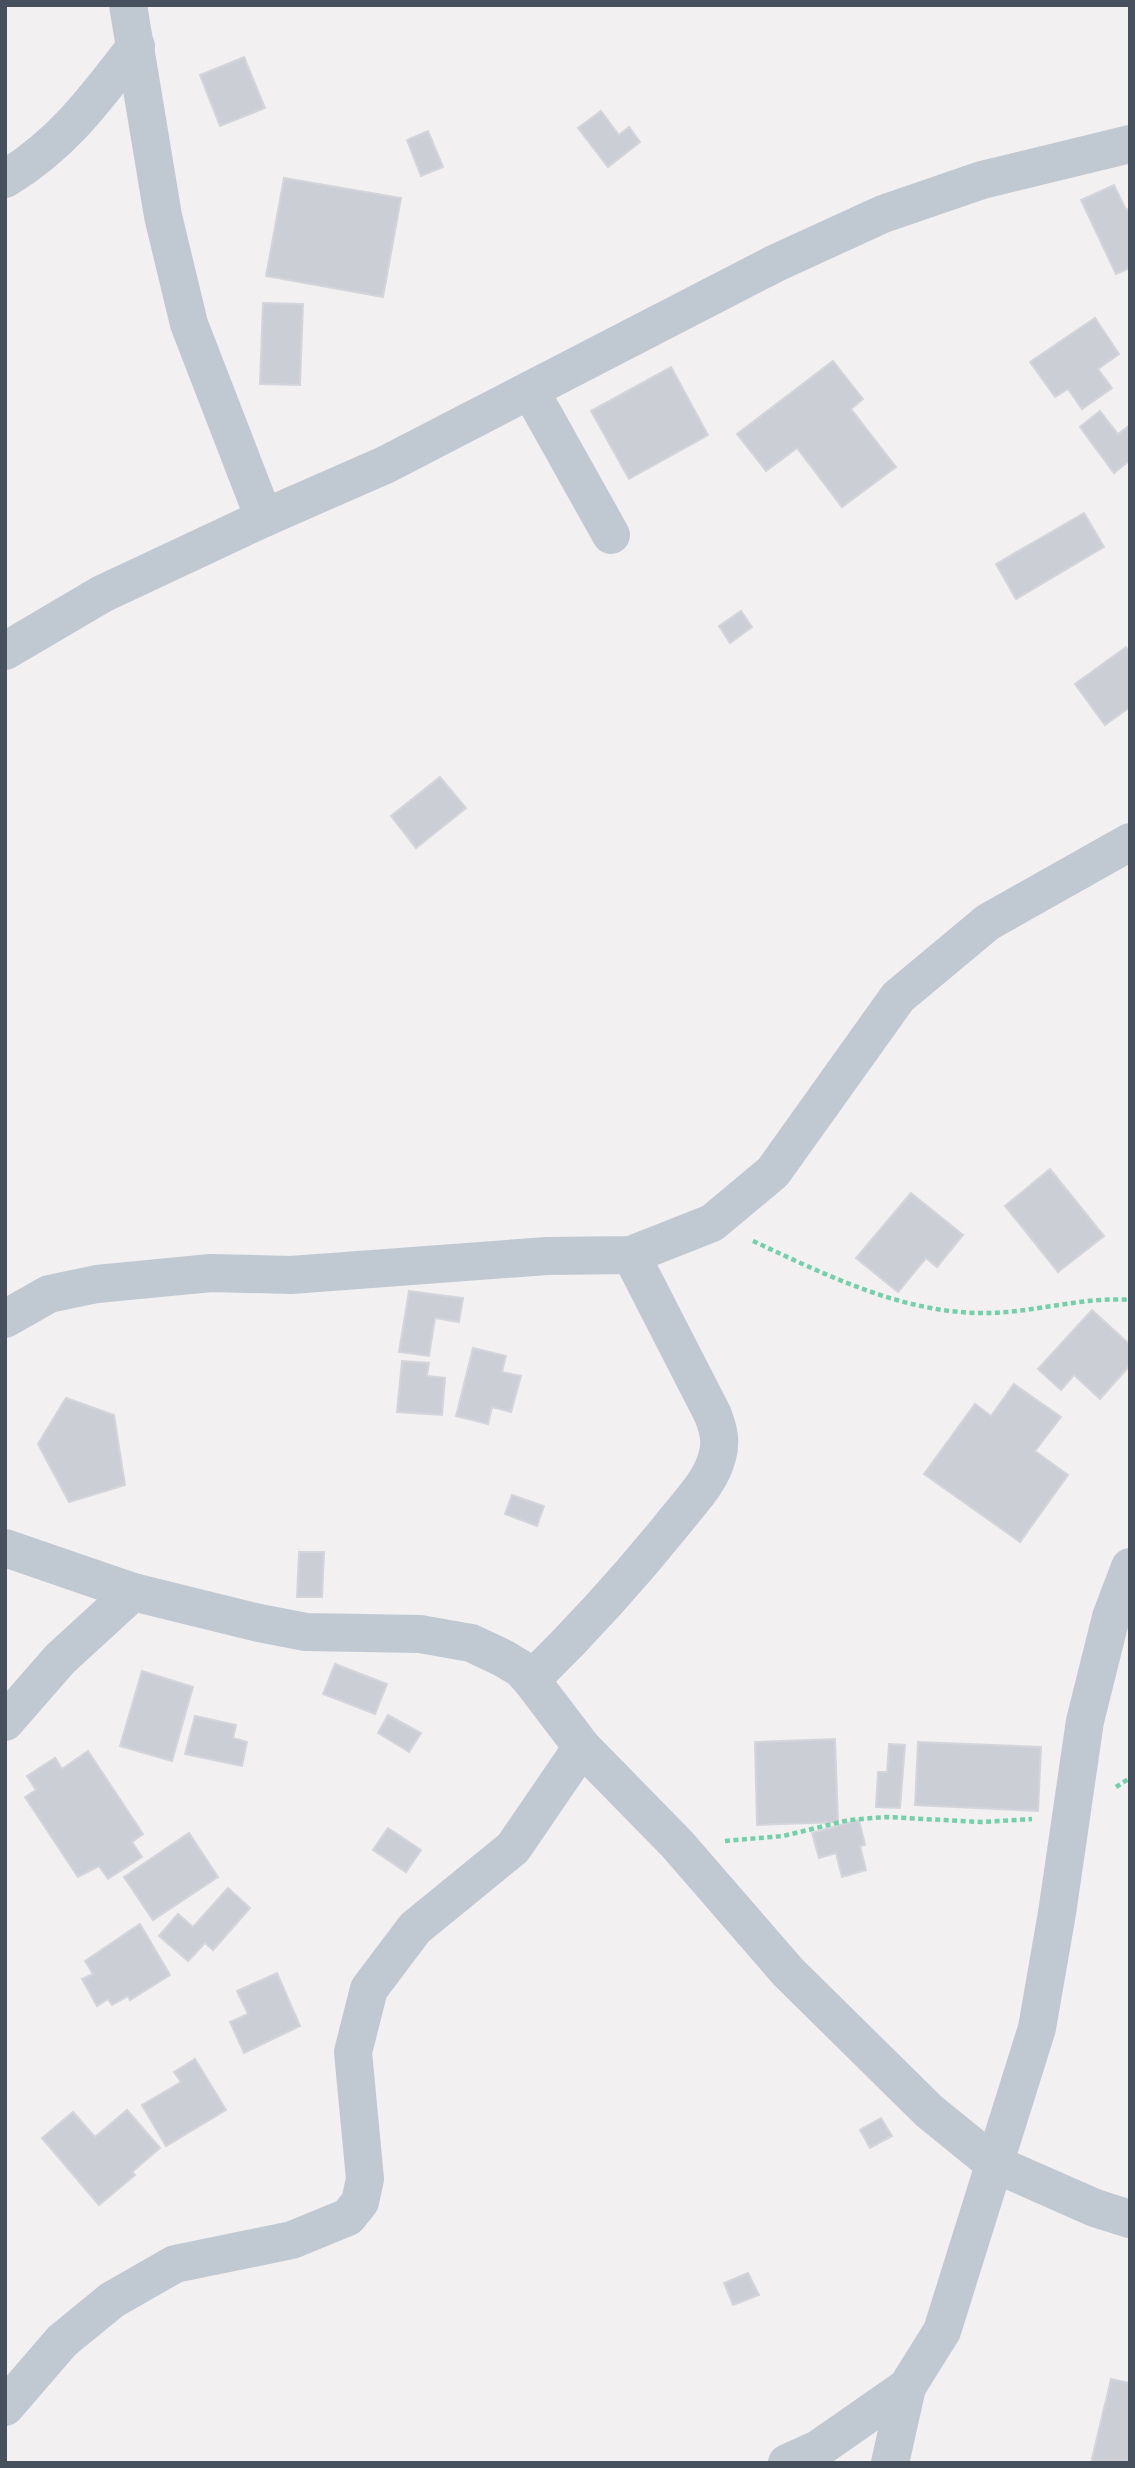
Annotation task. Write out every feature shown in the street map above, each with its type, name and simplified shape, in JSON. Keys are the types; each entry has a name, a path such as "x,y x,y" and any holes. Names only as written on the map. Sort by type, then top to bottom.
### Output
{"street":[{"path":"128,5 163,216 189,324 264,518"},
{"path":"5,179 40,155 85,113 136,46"},
{"path":"5,651 102,594 385,465 776,263 883,214 982,180 1130,144"},
{"path":"531,391 611,535"},
{"path":"5,1319 49,1294 97,1284 211,1273 291,1275 547,1256 631,1255 712,1223 772,1172 898,997 988,922 1130,842"},
{"path":"531,1680 588,1624 654,1548 705,1483 717,1457 720,1436 713,1415 631,1255"},
{"path":"5,1548 133,1592 259,1623 306,1632 420,1634 471,1643 503,1658 521,1669 531,1680 582,1747 677,1844 788,1972 929,2111 993,2163 1095,2208 1130,2219"},
{"path":"890,2463 907,2387 942,2331 1037,2028 1085,1721 1111,1617 1130,1567"},
{"path":"5,1723 60,1659 133,1592"},
{"path":"5,2407 62,2341 112,2300 175,2264 292,2240 348,2217 360,2202 365,2179 353,2052 369,1989 415,1928 513,1848 582,1747"},
{"path":"787,2463 818,2449 907,2387"}],"path":[{"path":"712,1223 804,1265 890,1298 943,1311 986,1313 1037,1310 1116,1299 1130,1300"},
{"path":"677,1844 783,1836 849,1819 886,1817 981,1822 1072,1817"}],"building":[{"path":"244,57 265,108 220,126 200,75"},
{"path":"601,111 619,135 629,127 640,142 608,167 578,128"},
{"path":"428,131 443,167 421,176 407,140"},
{"path":"284,178 401,198 383,297 266,276"},
{"path":"1114,185 1126,210 1130,208 1130,268 1116,274 1081,200"},
{"path":"263,303 303,304 300,385 260,384"},
{"path":"1095,318 1119,354 1098,369 1112,388 1082,409 1068,389 1055,397 1030,362"},
{"path":"833,361 863,399 851,409 896,467 842,507 797,448 766,471 737,434"},
{"path":"671,367 708,435 629,479 591,411"},
{"path":"1100,411 1118,434 1130,425 1130,460 1114,473 1080,427"},
{"path":"1084,513 1104,547 1016,599 996,564"},
{"path":"741,611 752,627 730,643 719,626"},
{"path":"1126,647 1130,652 1130,707 1105,725 1075,684"},
{"path":"440,777 466,808 416,848 391,816"},
{"path":"1050,1169 1104,1236 1058,1272 1005,1206"},
{"path":"911,1193 963,1235 937,1267 926,1258 898,1292 856,1258"},
{"path":"409,1291 463,1298 459,1322 435,1318 429,1356 399,1352"},
{"path":"1092,1310 1130,1345 1130,1365 1100,1399 1074,1375 1061,1390 1038,1369"},
{"path":"473,1348 506,1356 502,1372 521,1376 511,1412 492,1407 488,1424 456,1416"},
{"path":"402,1361 429,1363 427,1376 445,1378 442,1415 397,1412"},
{"path":"1014,1384 1061,1417 1035,1451 1068,1475 1020,1542 924,1474 975,1404 991,1416"},
{"path":"66,1398 114,1415 125,1485 69,1502 38,1444"},
{"path":"512,1495 544,1506 537,1526 505,1514"},
{"path":"299,1552 324,1552 322,1597 297,1597"},
{"path":"335,1664 387,1684 375,1714 323,1694"},
{"path":"142,1671 193,1687 172,1761 120,1746"},
{"path":"388,1715 421,1733 409,1752 378,1733"},
{"path":"195,1716 236,1725 233,1738 247,1742 242,1766 185,1754"},
{"path":"835,1739 838,1822 757,1825 755,1742"},
{"path":"918,1742 1041,1747 1038,1811 915,1805"},
{"path":"889,1744 905,1745 900,1808 876,1807 878,1772 887,1772"},
{"path":"88,1751 143,1834 132,1842 142,1857 108,1879 99,1866 78,1877 25,1797 36,1790 27,1776 55,1758 62,1769"},
{"path":"859,1820 865,1845 860,1846 866,1870 842,1877 836,1853 819,1858 812,1833"},
{"path":"388,1828 421,1850 406,1872 373,1850"},
{"path":"189,1833 218,1877 153,1920 124,1877"},
{"path":"228,1888 250,1908 213,1950 205,1943 188,1961 159,1936 178,1914 193,1927"},
{"path":"140,1924 170,1975 130,2000 128,1996 112,2005 108,1999 97,2006 82,1979 93,1974 85,1961"},
{"path":"277,1973 300,2026 244,2053 230,2022 248,2014 237,1991"},
{"path":"195,2059 226,2110 166,2146 142,2105 181,2082 174,2072"},
{"path":"127,2110 160,2148 132,2172 135,2175 99,2205 42,2138 73,2112 95,2137"},
{"path":"881,2118 892,2136 870,2148 860,2130"},
{"path":"748,2273 759,2295 733,2305 724,2283"},
{"path":"1111,2379 1130,2383 1130,2463 1091,2463"}]}
